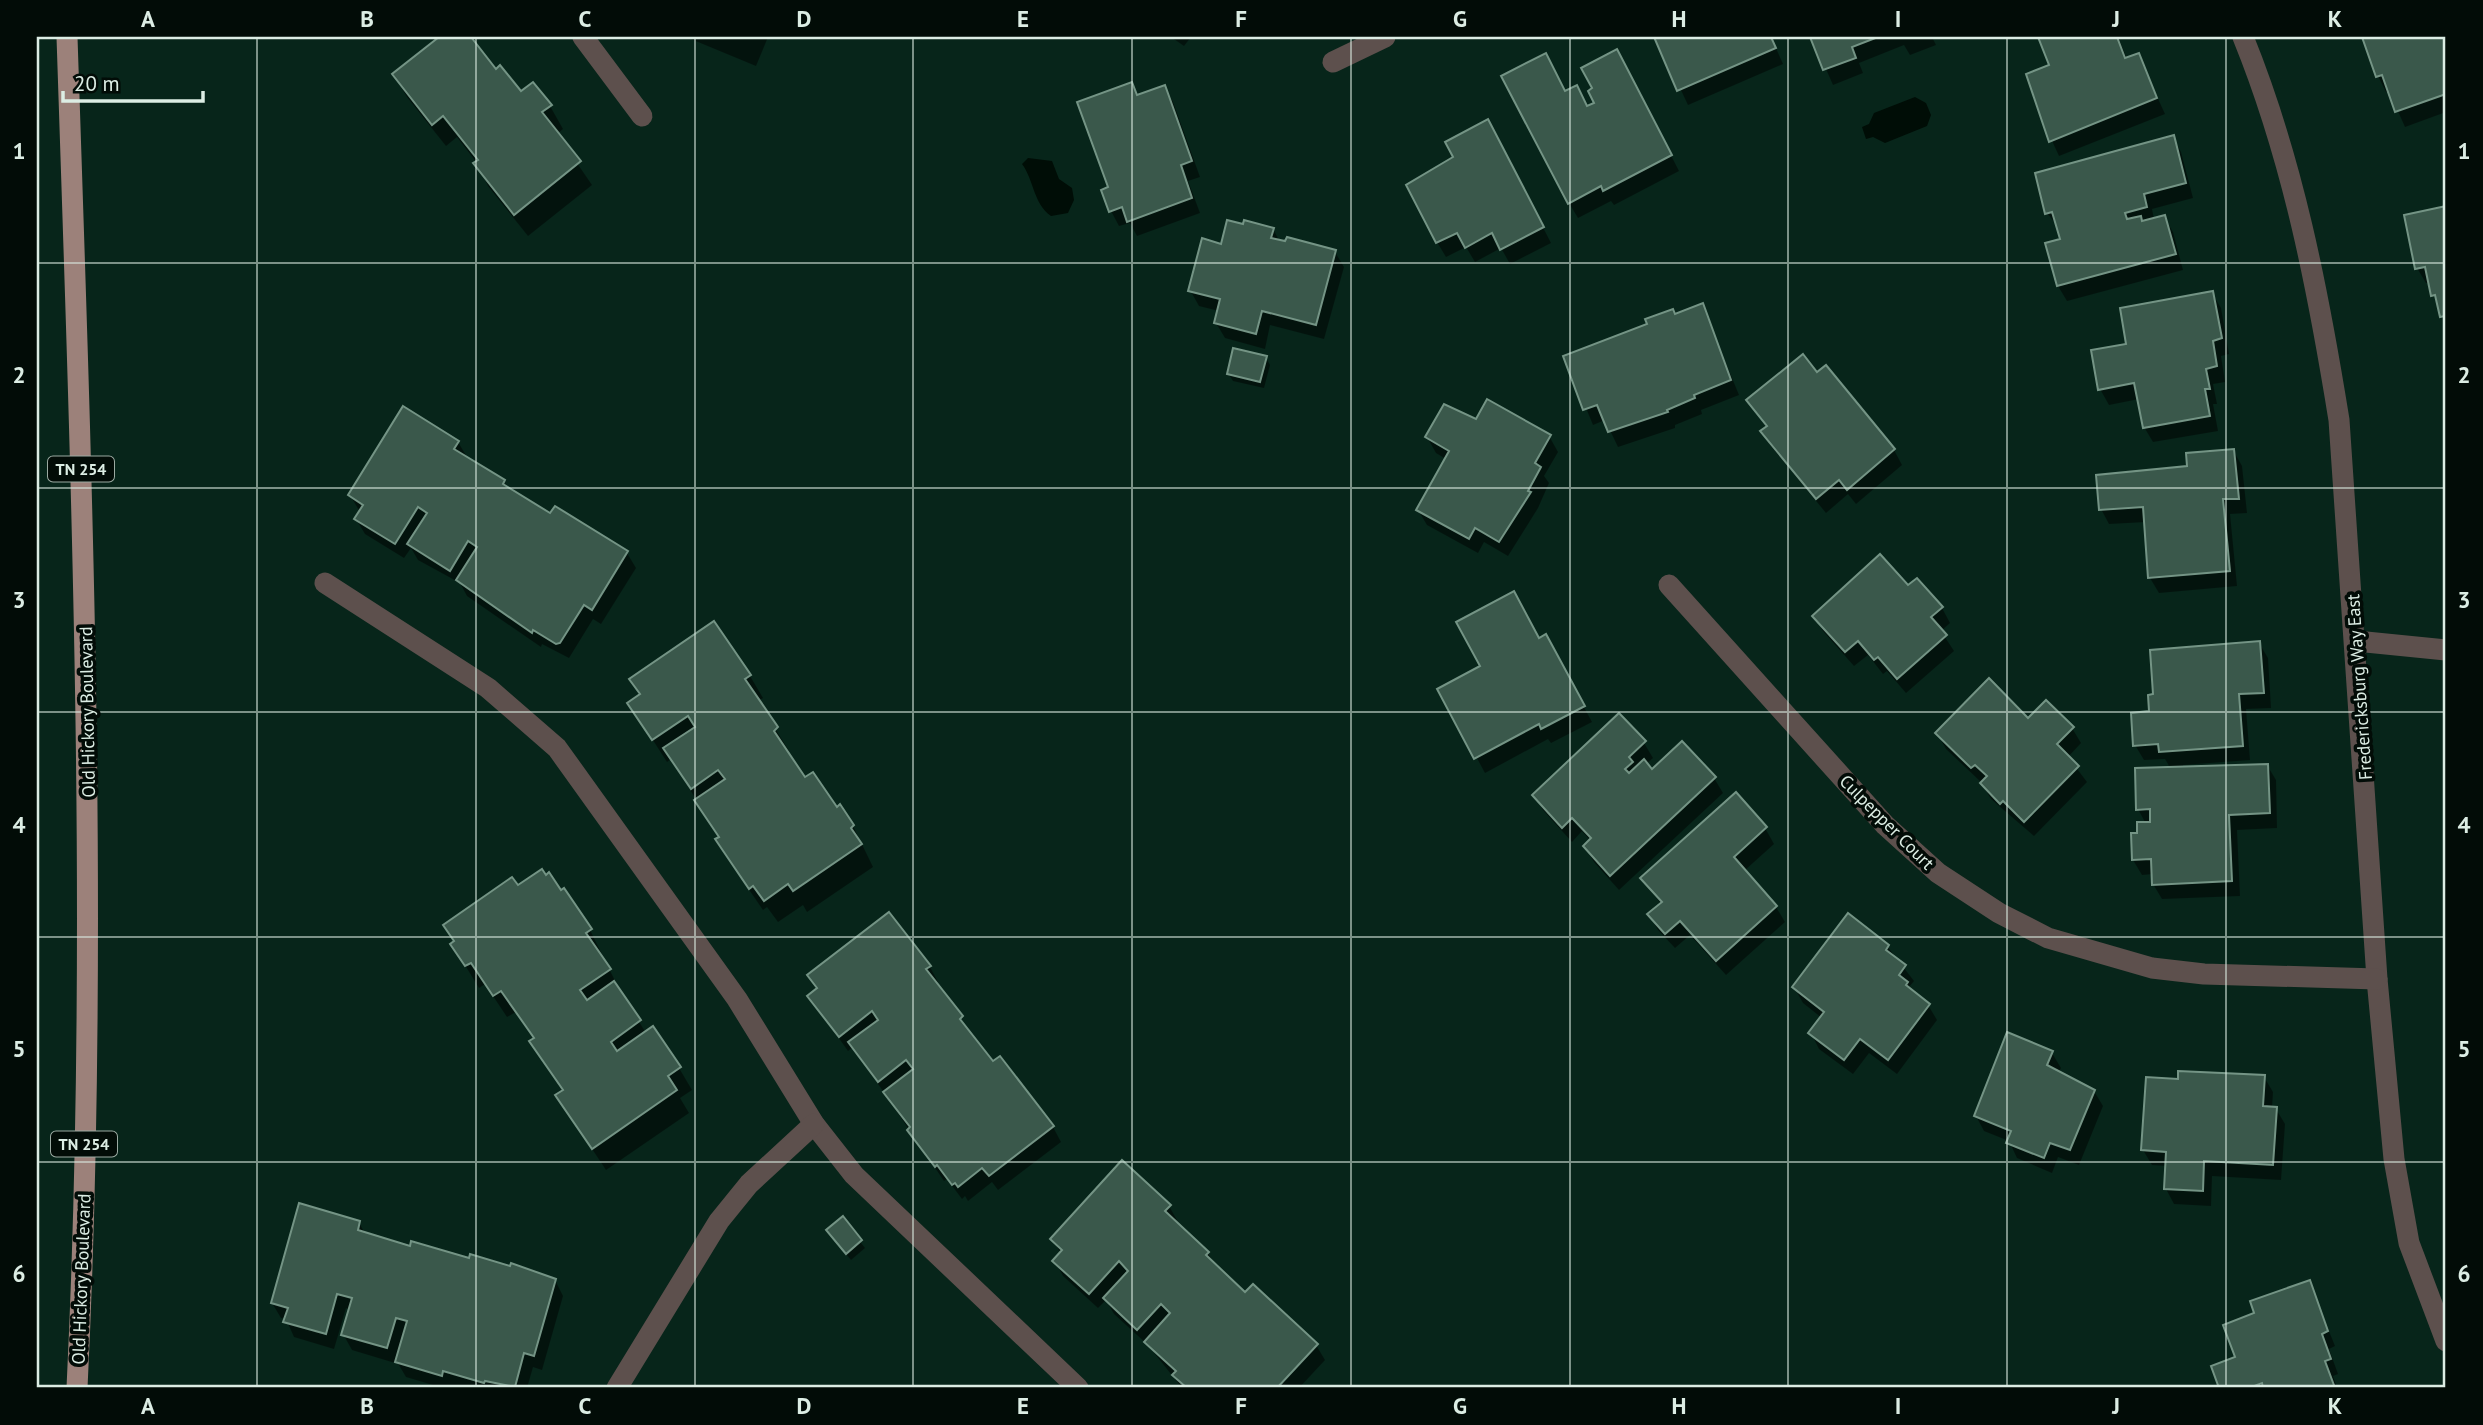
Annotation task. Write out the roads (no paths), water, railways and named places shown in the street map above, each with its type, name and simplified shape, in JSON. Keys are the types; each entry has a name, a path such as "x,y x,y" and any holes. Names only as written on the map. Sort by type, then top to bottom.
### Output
{"main road":[{"name":"Old Hickory Boulevard","path":"67,37 89,799 83,1273 77,1388"}],"street":[{"path":"583,37 642,116"},
{"path":"1333,62 1385,37"},
{"name":"Fredericksburg Way East","path":"2243,37 2290,176 2324,330 2339,420 2377,979 2397,1186 2409,1243 2446,1341"},
{"path":"325,583 488,688 557,748 737,999 814,1124 854,1175 1078,1388"},
{"name":"Culpepper Court","path":"1669,584 1885,825 1938,873 1999,913 2048,938 2152,968 2204,974 2377,979"},
{"path":"2356,641 2446,650"},
{"path":"617,1388 719,1221 749,1184 814,1124"}]}
